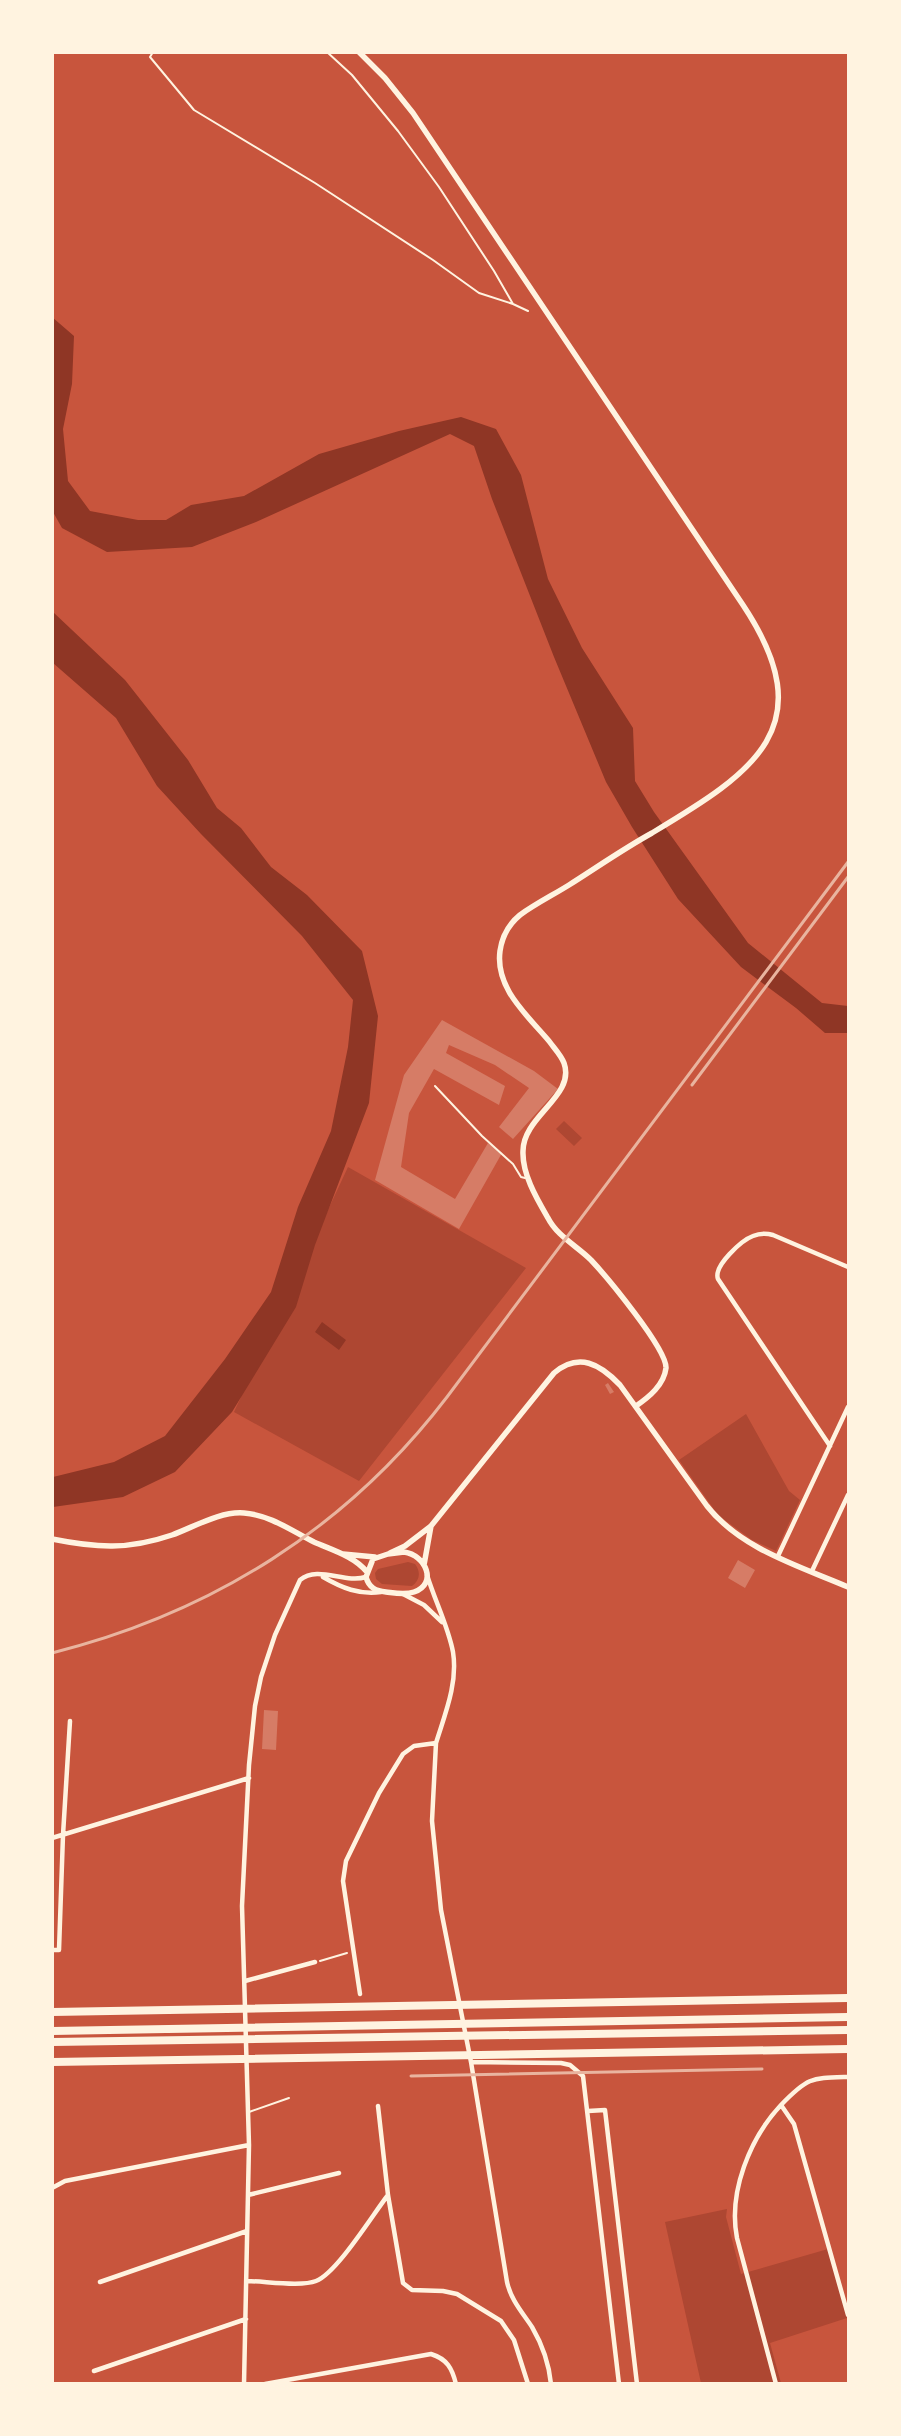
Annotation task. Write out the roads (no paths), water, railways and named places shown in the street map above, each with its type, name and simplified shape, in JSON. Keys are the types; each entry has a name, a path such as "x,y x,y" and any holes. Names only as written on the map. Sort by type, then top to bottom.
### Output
{"highway":[{"path":"52,2012 848,1998"},
{"path":"52,2031 848,2017"},
{"path":"52,2042 848,2030"},
{"path":"52,2062 848,2049"}],"street":[{"path":"359,52 385,78 416,118 746,609 772,657 777,677 778,696 774,722 764,747 737,778 688,811 520,915 510,926 502,942 500,966 508,989 559,1054 566,1074 562,1088 531,1126 524,1138 523,1159 528,1178 552,1225 589,1259 631,1308 658,1346 665,1361 665,1373 659,1386 636,1406"},
{"path":"830,1446 718,1278 717,1272 720,1264 747,1239 762,1233 773,1235 848,1267"},
{"path":"390,1553 431,1526 549,1379 563,1366 581,1362 598,1366 615,1379 714,1515 740,1537 812,1572 848,1586"},
{"path":"778,1556 848,1407"},
{"path":"812,1572 848,1495"},
{"path":"52,1539 82,1545 120,1547 170,1535 235,1513 257,1515 340,1553 366,1575 373,1589 383,1592"},
{"path":"317,1574 352,1591 403,1594 420,1589 426,1580 425,1568 431,1526"},
{"path":"340,1553 375,1557 390,1553 414,1554 425,1568 453,1654 454,1679 436,1743 432,1821 441,1910 471,2062 507,2285 515,2303 540,2342 547,2362 551,2384"},
{"path":"366,1575 375,1557"},
{"path":"244,2384 249,2070 242,1906 255,1706 264,1664 299,1582 307,1575 317,1574 346,1579 366,1575"},
{"path":"403,1594 426,1607 444,1625"},
{"path":"52,1950 59,1950 63,1835 70,1721"},
{"path":"360,1994 343,1881 346,1862 379,1793 403,1754 414,1746 436,1743"},
{"path":"52,1838 249,1778"},
{"path":"245,1981 316,1962"},
{"path":"471,2062 561,2063 570,2065 583,2076 620,2384"},
{"path":"776,2384 734,2221 736,2200 743,2173 762,2129 781,2105 806,2081 818,2078 848,2077"},
{"path":"781,2105 794,2124 848,2315"},
{"path":"378,2106 388,2194 403,2283 412,2290 443,2290 457,2294 501,2321 514,2340 528,2384"},
{"path":"588,2110 605,2110 638,2384"},
{"path":"52,2188 65,2181 249,2145"},
{"path":"248,2195 339,2173"},
{"path":"246,2281 300,2283 317,2281 337,2263 388,2194"},
{"path":"100,2282 247,2231"},
{"path":"94,2371 246,2320"},
{"path":"265,2384 431,2354 446,2361 453,2372 456,2384"}],"lane":[{"path":"435,1086 482,1136 513,1164 521,1177 528,1178"},
{"path":"249,2112 289,2098"}],"railway":[{"path":"52,1653 111,1636 167,1615 221,1589 272,1559 320,1525 366,1487 408,1444 447,1397 848,862"},
{"path":"692,1085 848,877"},
{"path":"411,2076 762,2069"}]}
